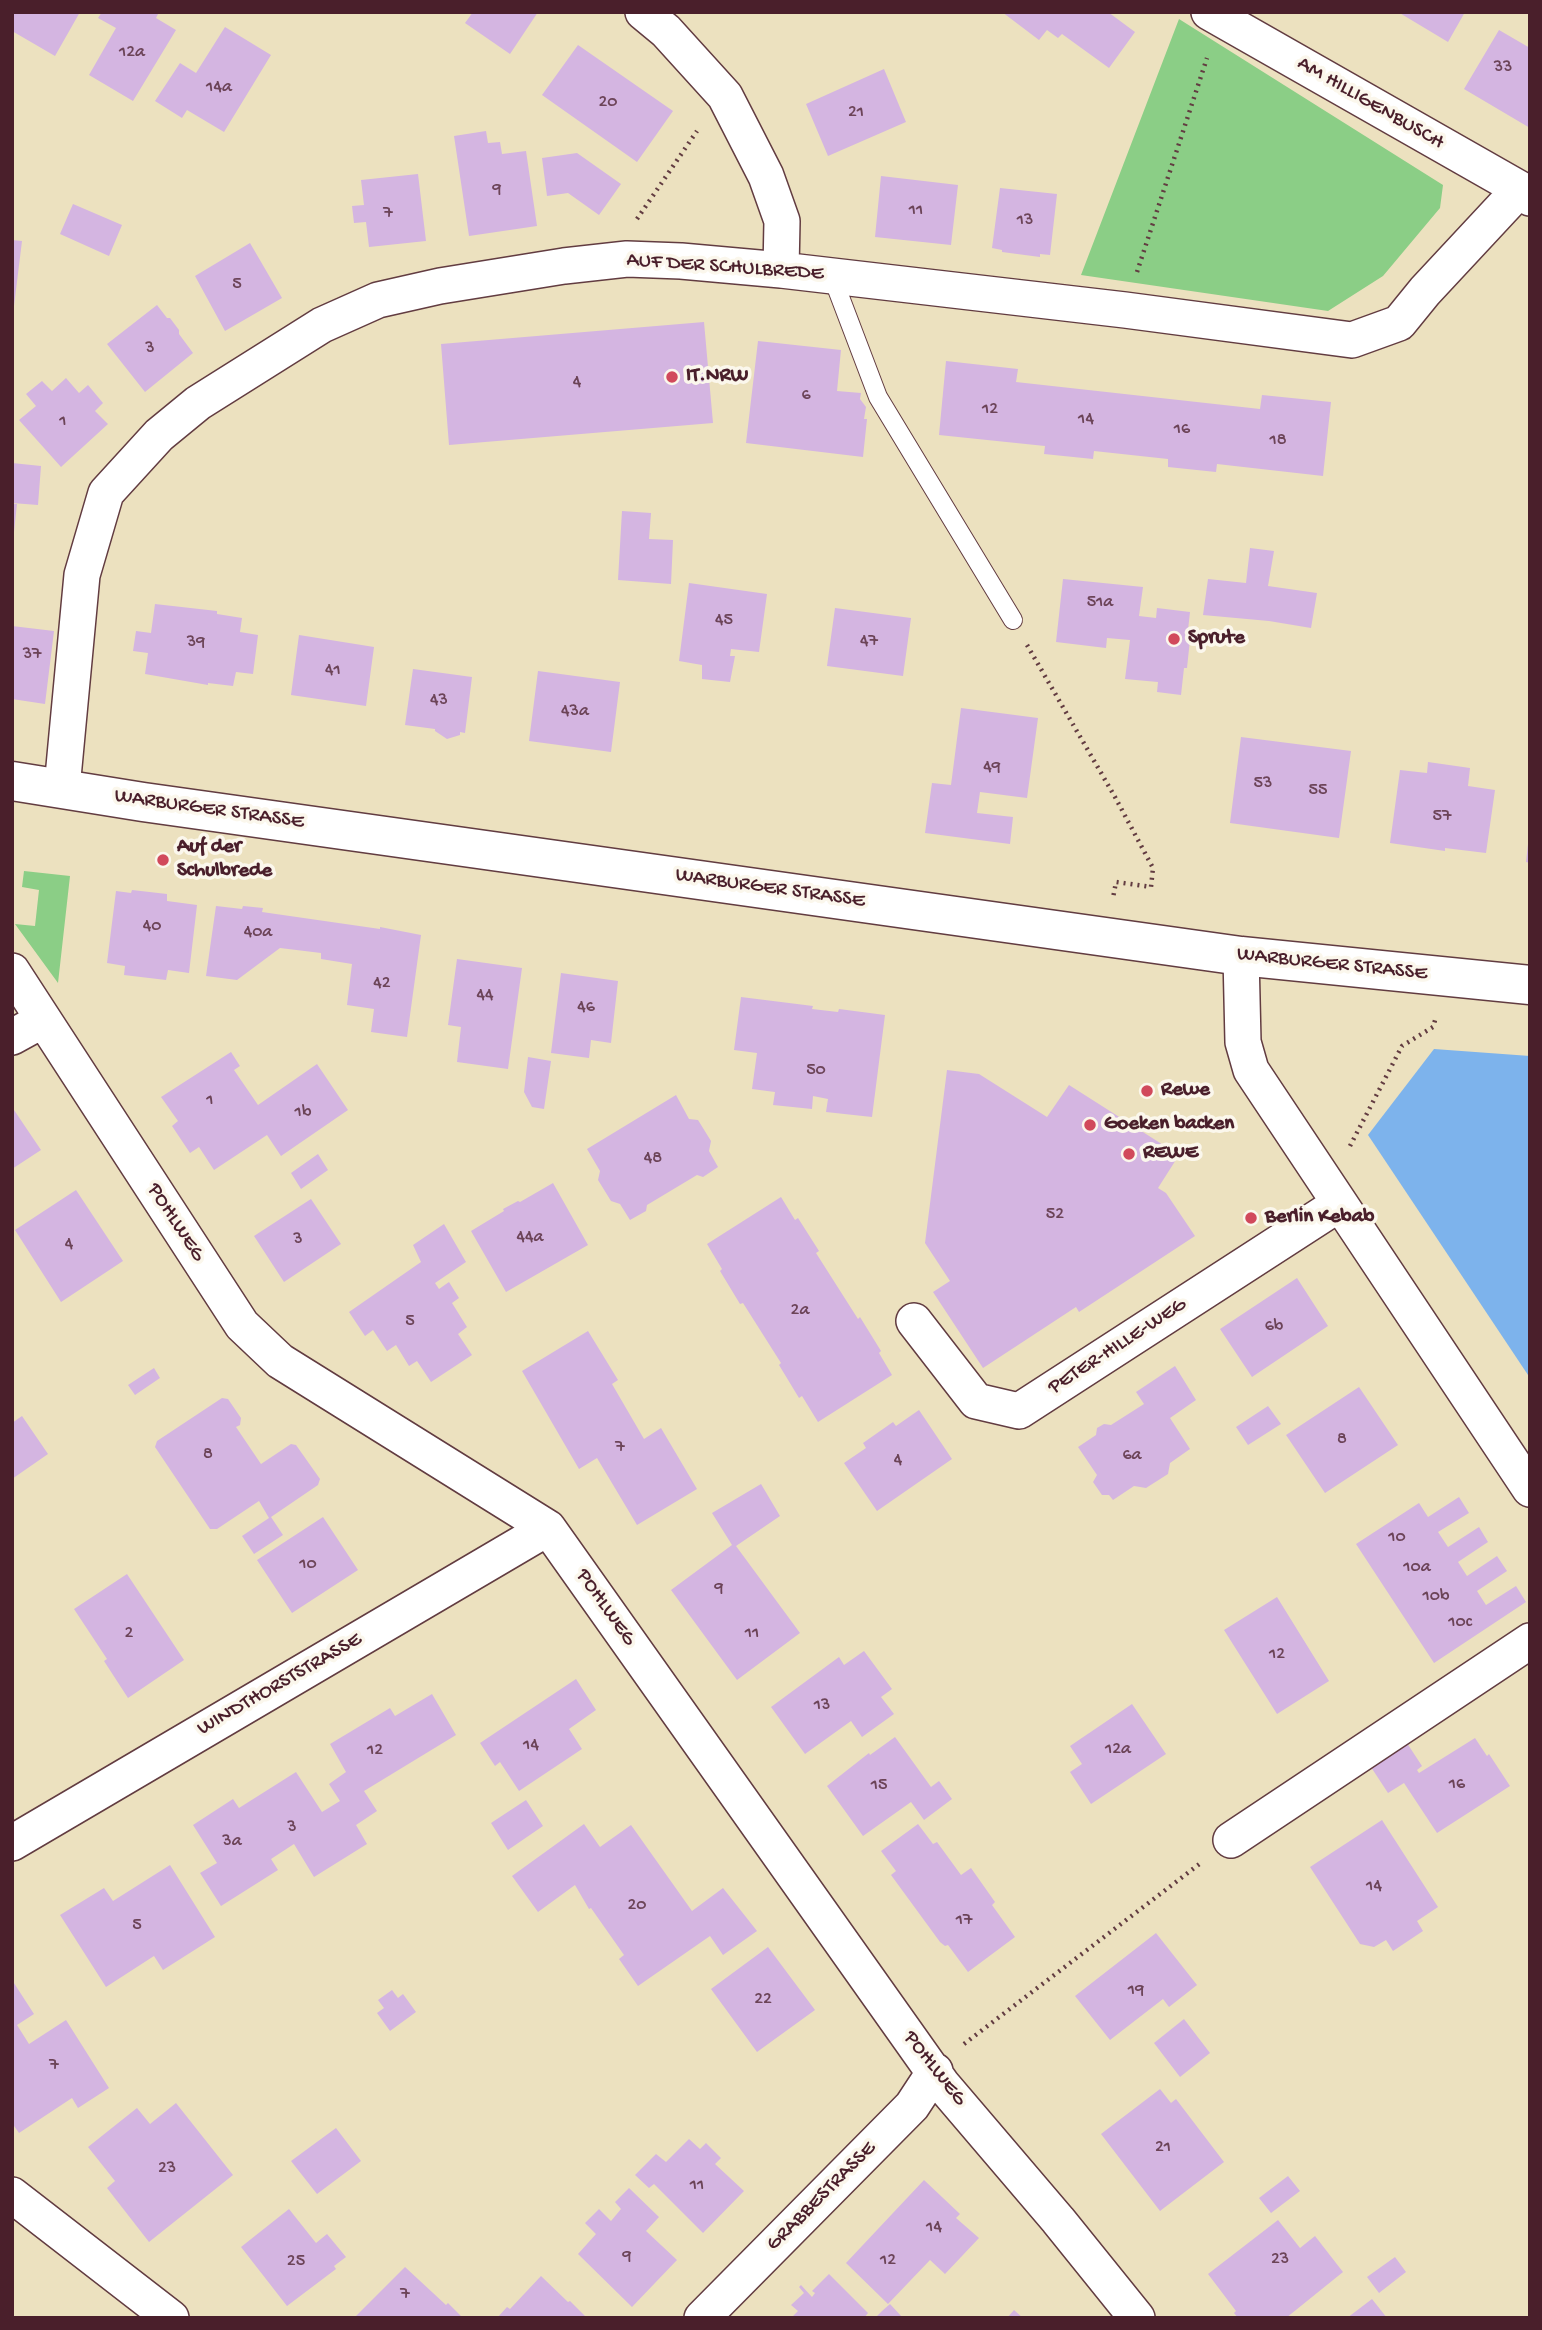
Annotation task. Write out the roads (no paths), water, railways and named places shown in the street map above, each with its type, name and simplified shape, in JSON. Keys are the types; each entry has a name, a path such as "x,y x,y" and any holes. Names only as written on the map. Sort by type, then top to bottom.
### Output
{"main road":[{"name":"WARBURGER STRASSE","path":"12,781 143,802 1241,956 1530,985"}],"street":[{"path":"643,12 666,31 725,96 766,176 782,221 781,270"},
{"name":"AM HILLIGENBUSCH","path":"1214,15 1525,194"},
{"name":"AUF DER SCHULBREDE","path":"62,788 82,575 106,493 159,435 198,403 321,325 378,300 440,286 564,266 627,259 681,261 1125,310 1352,340 1399,323 1425,291 1525,194"},
{"path":"1241,956 1243,1042 1251,1070 1530,1489"},
{"name":"POHLWEG","path":"12,971 242,1325 280,1362 548,1528 942,2084 1137,2318"},
{"path":"12,1037 43,1020"},
{"name":"PETER-HILLE-WEG","path":"914,1321 976,1401 1019,1411 1334,1195"},
{"name":"WINDTHORSTSTRASSE","path":"12,1843 548,1528"},
{"path":"1231,1840 1530,1641"},
{"name":"GRABBESTRASSE","path":"702,2318 912,2106 935,2071"},
{"path":"12,2195 171,2318"}],"lane":[{"path":"832,276 878,397 1013,620"}],"water":[{"path":"1434,1049 1530,1056 1530,1378 1368,1135"}],"place":[{"name":"IT.NRW","path":"672,377"},
{"name":"Sprute","path":"1174,639"},
{"name":"Auf der Schulbrede","path":"163,860"},
{"name":"Rewe","path":"1147,1091"},
{"name":"Goeken backen","path":"1090,1125"},
{"name":"REWE","path":"1129,1154"},
{"name":"Berlin Kebab","path":"1251,1218"}]}
